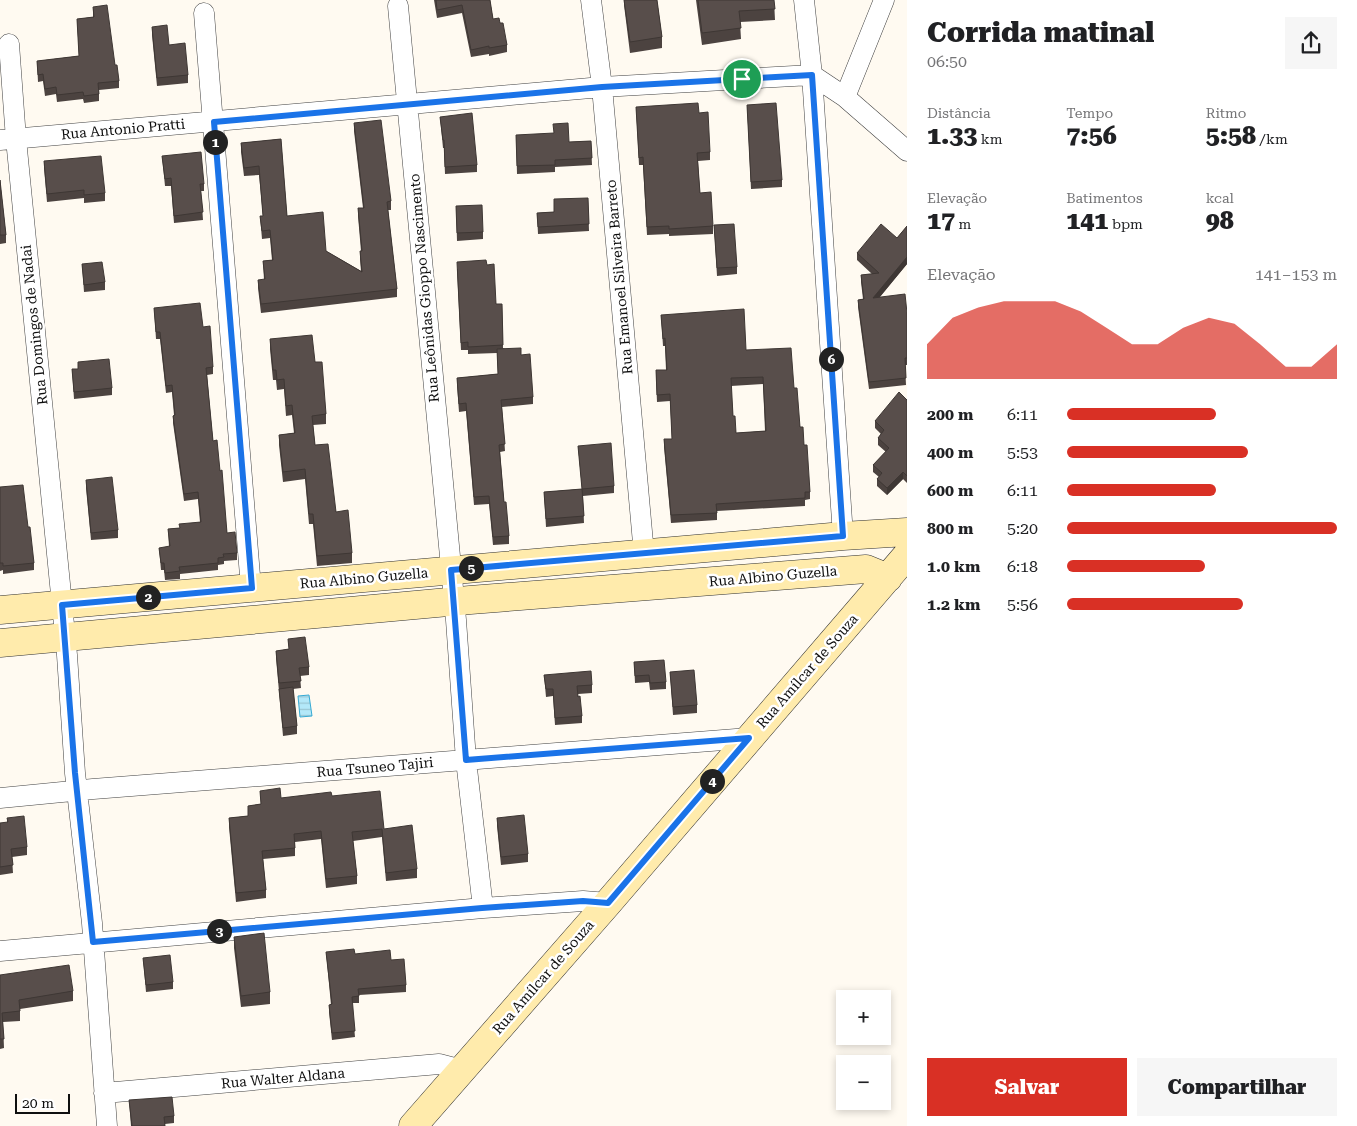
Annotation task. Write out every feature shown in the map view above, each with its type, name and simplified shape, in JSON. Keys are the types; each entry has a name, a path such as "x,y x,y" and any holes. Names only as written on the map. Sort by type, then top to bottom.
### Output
{"street":[{"name":"Rua Emanoel Silveira Barreto","path":"591,0 602,87 644,554"},
{"path":"804,0 812,75 843,536"},
{"path":"845,97 884,0"},
{"name":"Rua Leônidas Gioppo Nascimento","path":"398,6 454,602 466,760 482,908"},
{"path":"204,14 252,588"},
{"name":"Rua Domingos de Nadai","path":"10,44 8,139 65,636"},
{"name":"Rua Antonio Pratti","path":"8,139 602,87 812,75"},
{"path":"812,75 845,97 907,150"},
{"name":"Rua Albino Guzella","path":"0,610 907,532"},
{"name":"Rua Amílcar de Souza","path":"413,1126 608,903 907,555"},
{"name":"Rua Albino Guzella","path":"0,642 454,602 866,569 888,578"},
{"path":"65,636 93,942 107,1126"},
{"name":"Rua Tsuneo Tajiri","path":"0,798 749,738"},
{"path":"0,951 482,908 583,901 608,903"},
{"name":"Rua Walter Aldana","path":"104,1093 439,1064 462,1070"}],"water":[{"path":"309,695 312,716 300,717 298,696"}],"building":[{"path":"436,0 490,0 493,19 499,18 500,23 503,23 507,45 471,50 462,5 437,10"},
{"path":"624,0 657,0 662,37 630,42"},
{"path":"698,0 774,0 775,9 739,11 741,28 702,33"},
{"path":"107,5 119,81 98,83 99,94 84,96 83,92 57,95 56,87 45,89 43,74 38,75 37,61 79,56 77,19 94,17 93,7"},
{"path":"167,25 169,45 185,43 188,75 157,78 152,27"},
{"path":"698,103 699,113 708,112 710,152 697,153 700,193 711,192 713,226 669,229 669,226 647,227 643,157 639,158 636,107"},
{"path":"776,103 782,180 751,182 747,105"},
{"path":"472,113 477,165 445,167 444,140 440,117"},
{"path":"381,120 391,201 387,202 397,289 261,304 258,280 265,279 263,261 273,260 270,230 262,231 260,216 263,216 259,166 244,168 241,143 281,139 287,216 323,212 326,251 362,272 358,208 364,208 354,123"},
{"path":"568,123 569,142 591,141 592,158 555,160 555,165 517,166 516,135 554,133 553,124"},
{"path":"201,152 204,184 200,184 203,212 174,216 171,178 165,179 162,156"},
{"path":"101,156 105,193 84,195 84,190 47,194 44,161"},
{"path":"0,180 6,235 0,235"},
{"path":"588,198 589,224 538,227 537,213 554,212 554,199"},
{"path":"482,205 483,232 457,233 456,206"},
{"path":"734,224 737,267 717,268 714,225"},
{"path":"881,224 897,238 907,226 907,257 873,298 905,294 907,313 906,378 869,382 858,300 864,299 861,275 879,273 857,253"},
{"path":"486,260 487,265 494,264 496,304 502,304 503,345 468,347 468,342 461,343 457,262"},
{"path":"102,262 105,282 84,285 82,264"},
{"path":"200,303 203,327 210,326 213,367 206,368 213,441 217,440 220,471 222,470 227,533 235,532 237,553 223,554 224,557 218,558 218,563 179,567 180,571 165,573 164,563 161,563 159,548 170,546 168,529 180,528 179,524 201,522 198,492 184,494 173,416 175,415 172,385 166,386 160,332 156,332 154,308"},
{"path":"744,309 746,350 791,348 794,388 797,388 800,427 803,427 804,445 807,445 810,492 805,492 805,498 716,504 717,513 671,515 664,439 672,439 670,394 657,395 656,370 667,370 661,315","holes":["763,377 766,431 736,433 731,378"]},
{"path":"312,335 315,362 322,362 326,414 312,416 315,445 328,444 336,512 348,510 352,553 317,556 313,514 309,514 305,469 283,472 279,435 295,433 292,405 286,406 284,379 277,380 276,370 273,370 270,339"},
{"path":"521,348 521,355 530,354 533,397 501,400 505,444 499,445 509,536 493,537 489,496 474,497 466,403 459,404 457,378 498,374 497,349"},
{"path":"109,359 112,388 74,392 72,369 78,369 78,362"},
{"path":"899,392 907,400 907,476 903,472 887,488 877,479 882,473 873,465 889,448 878,438 884,430 875,421"},
{"path":"611,443 614,486 582,489 578,446"},
{"path":"112,477 118,530 91,533 86,480"},
{"path":"23,485 34,563 3,566 3,563 0,563 0,487"},
{"path":"582,489 584,516 546,519 544,492"},
{"path":"305,637 309,667 299,668 301,681 279,683 276,651 289,649 288,639"},
{"path":"664,660 666,682 650,683 649,675 635,676 634,662"},
{"path":"694,670 697,705 673,707 670,672"},
{"path":"591,671 592,685 577,686 582,716 555,718 553,689 546,689 544,675"},
{"path":"293,687 297,726 283,728 279,689"},
{"path":"280,788 281,798 331,792 332,796 380,791 384,829 412,825 417,869 386,873 382,829 352,832 357,876 326,879 321,831 294,834 295,848 262,851 266,890 236,893 229,818 248,816 248,806 261,804 260,791"},
{"path":"524,815 528,854 501,857 497,818"},
{"path":"24,816 27,847 11,849 13,865 0,867 0,823 8,822 7,818"},
{"path":"264,933 270,992 241,996 234,937"},
{"path":"354,949 355,954 390,950 391,960 404,959 406,985 358,989 359,996 352,997 355,1031 332,1033 329,1005 332,1004 326,952"},
{"path":"170,955 173,982 146,985 143,958"},
{"path":"69,965 73,991 19,1000 20,1011 2,1013 4,1039 0,1039 0,975"},
{"path":"172,1097 174,1116 164,1117 165,1126 132,1126 129,1100"}],"route":[{"path":"812,75 843,536 451,570 466,740 466,760 749,738 608,903 583,901 482,908 93,942 75,773 62,605 252,588 214,122 602,87 742,79 812,75"}]}
